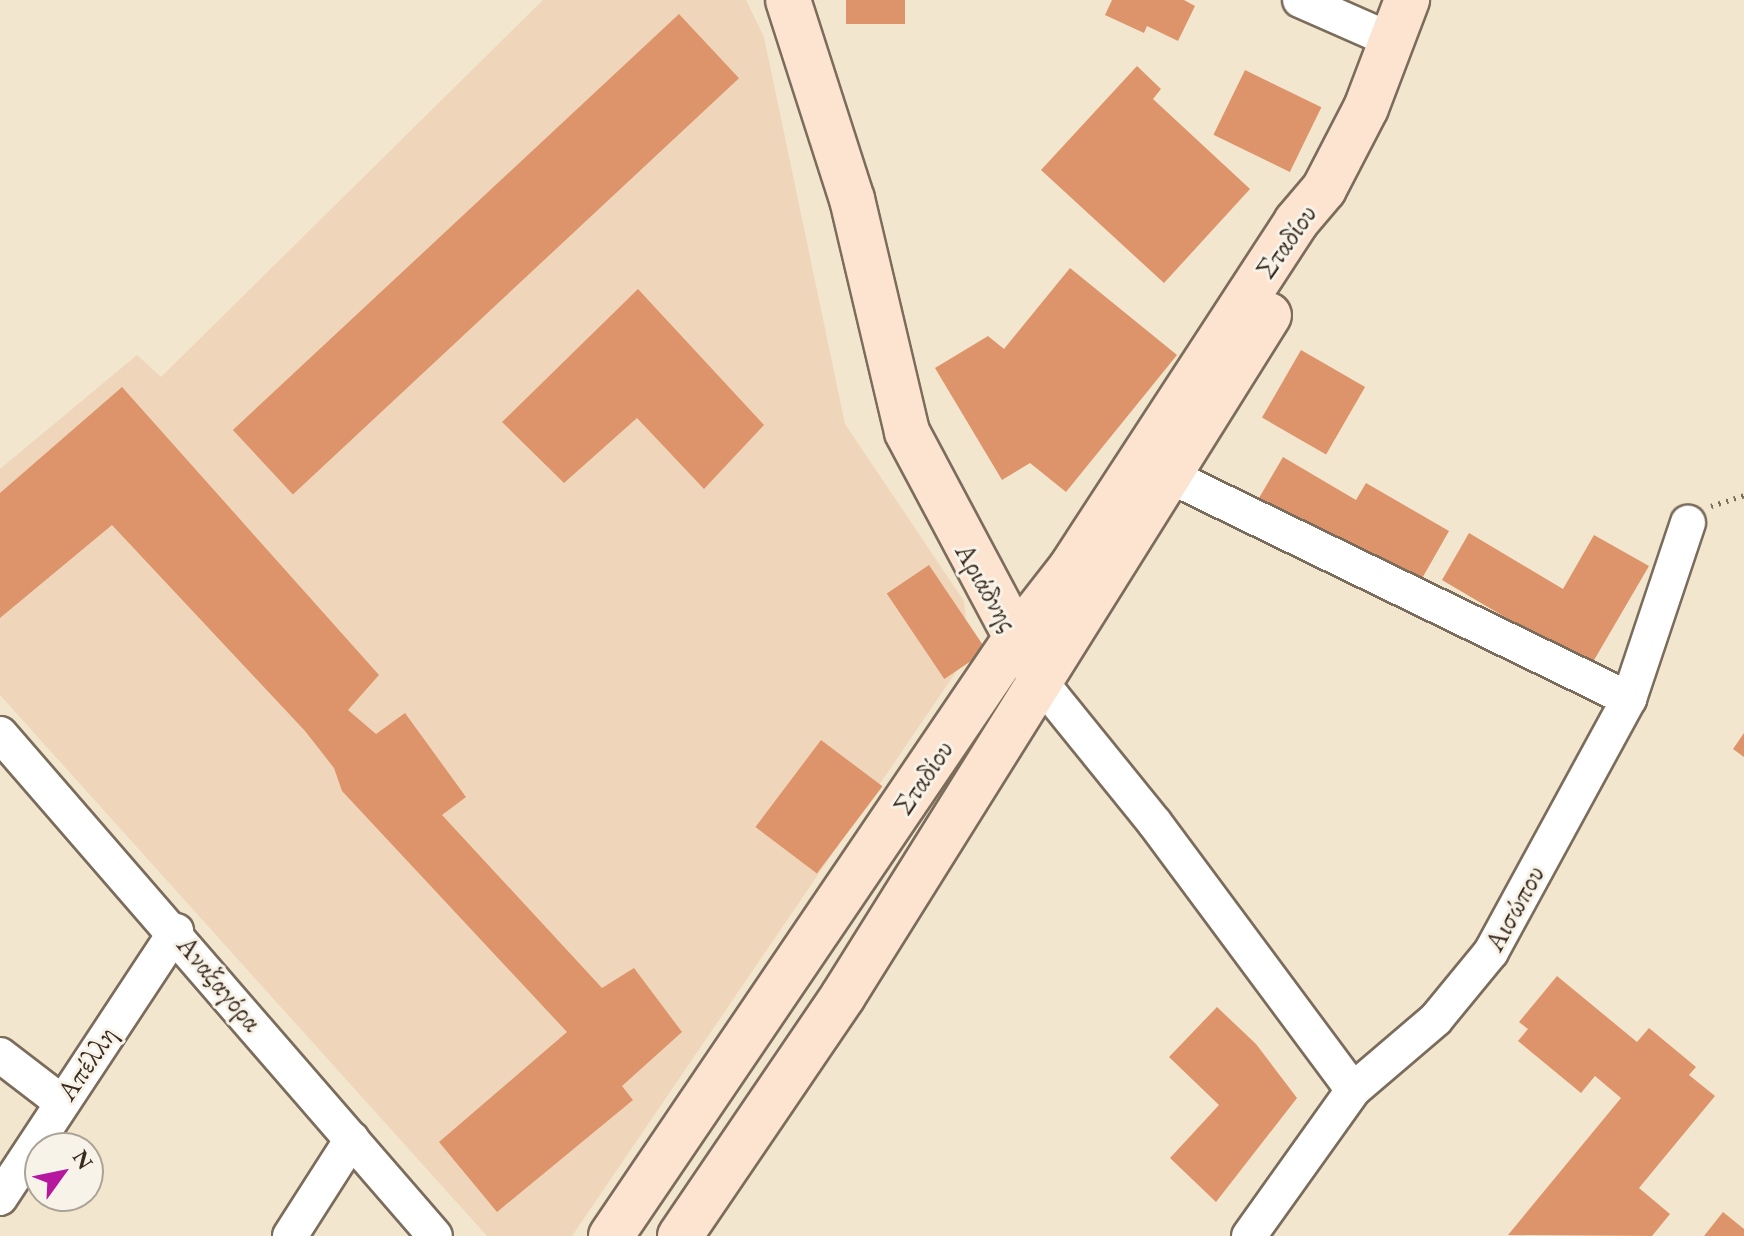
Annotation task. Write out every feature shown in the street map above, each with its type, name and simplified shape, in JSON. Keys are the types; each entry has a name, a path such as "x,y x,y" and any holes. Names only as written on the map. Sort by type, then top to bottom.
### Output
{"main road":[{"name":"Αριάδνης","path":"788,0 848,186 907,432 1039,680"},
{"path":"1324,189 1393,41 1407,0"},
{"name":"Σταδίου","path":"611,1236 1016,638 1070,569 1296,222 1324,189"},
{"name":"Σταδίου","path":"680,1236 843,996 1039,680 1172,477 1317,237 1324,189"}],"street":[{"path":"1300,0 1393,41"},
{"path":"1172,477 1629,699"},
{"name":"Αισώπου","path":"1249,1236 1353,1090 1436,1019 1491,952 1629,699 1688,523"},
{"name":"Αριάδνης","path":"1039,680 1154,822 1353,1090"},
{"name":"Αναξαγόρα","path":"0,734 176,931 435,1236"},
{"name":"Απέλλη","path":"0,1198 60,1101 176,931"},
{"path":"0,1055 60,1101"},
{"path":"290,1236 352,1139"}],"shaded area":[{"path":"543,0 746,0 764,37 845,424 964,601 969,653 572,1236 487,1236 0,695 0,469 137,355 161,377"}],"building":[{"path":"846,0 905,0 905,24 846,24"},
{"path":"1112,0 1184,0 1195,6 1178,41 1147,26 1144,33 1105,15"},
{"path":"679,14 739,78 293,494 233,430"},
{"path":"1137,66 1161,89 1153,99 1250,189 1164,283 1041,170"},
{"path":"1245,70 1321,107 1290,172 1213,135"},
{"path":"1070,268 1177,355 1066,492 1030,463 1002,480 935,368 988,336 1004,349"},
{"path":"638,289 764,425 704,489 637,418 564,483 502,422"},
{"path":"1301,350 1365,387 1326,455 1262,418"},
{"path":"122,387 379,675 348,710 376,734 405,713 466,797 442,815 602,988 634,968 682,1032 622,1086 633,1100 497,1212 439,1142 567,1032 342,791 334,768 305,731 112,525 0,618 0,493"},
{"path":"1283,457 1356,500 1366,483 1449,531 1416,589 1259,498"},
{"path":"1469,533 1563,589 1594,535 1649,566 1590,667 1442,580"},
{"path":"929,565 987,650 944,679 887,594"},
{"path":"1744,733 1744,757 1733,749"},
{"path":"821,740 882,786 817,873 755,827"},
{"path":"1557,976 1637,1042 1649,1028 1696,1067 1689,1075 1715,1096 1639,1188 1670,1214 1652,1236 1508,1235 1621,1098 1595,1076 1581,1093 1518,1041 1528,1029 1519,1022"},
{"path":"1217,1007 1256,1044 1297,1098 1216,1202 1170,1158 1219,1105 1169,1057"},
{"path":"1723,1212 1744,1229 1744,1236 1704,1236"}]}
